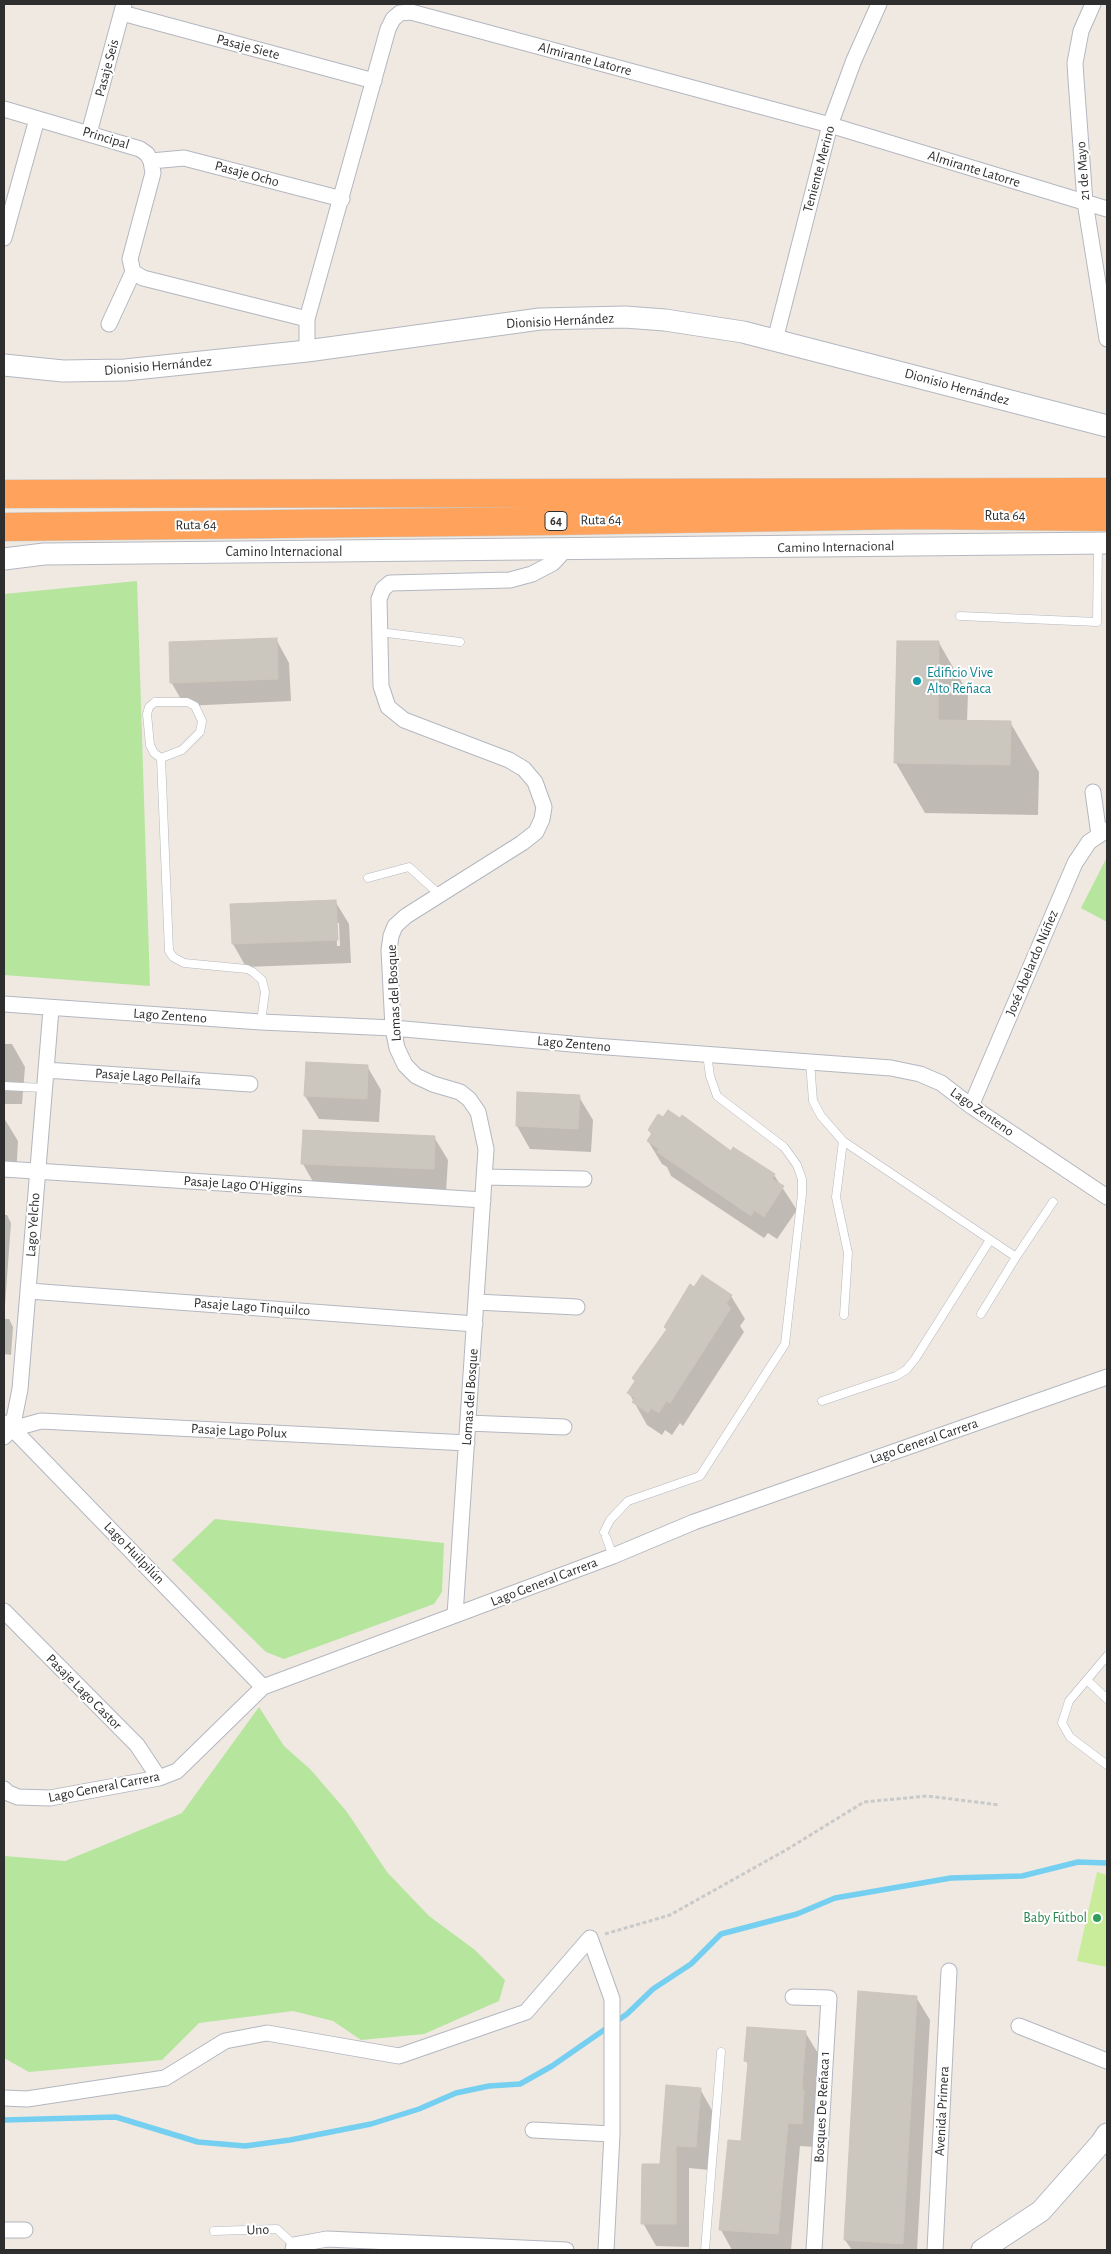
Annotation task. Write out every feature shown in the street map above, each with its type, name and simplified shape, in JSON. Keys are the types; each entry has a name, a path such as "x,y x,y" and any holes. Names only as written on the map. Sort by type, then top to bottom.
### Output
{"highway":[{"name":"Ruta 64","path":"4,494 1107,492"},
{"name":"Ruta 64","path":"4,526 563,521 911,515 1107,516"}],"street":[{"name":"Teniente Merino","path":"775,340 830,125 854,60 879,4"},
{"name":"21 de Mayo","path":"1093,4 1081,31 1076,63 1084,202 1107,339"},
{"name":"Pasaje Siete","path":"123,8 374,81"},
{"name":"Pasaje Seis","path":"89,133 123,8"},
{"name":"Almirante Latorre","path":"306,351 307,319 388,29 393,19 400,13 411,12 830,125 1107,209"},
{"name":"Principal","path":"4,109 140,149 147,154 150,161"},
{"path":"4,238 37,119"},
{"name":"Pasaje Ocho","path":"150,161 184,158 342,199"},
{"path":"109,324 133,272 130,259 153,173 150,161"},
{"path":"133,272 143,278 307,319"},
{"name":"Dionisio Hernández","path":"4,365 63,371 125,370 306,351 540,319 582,317 665,320 704,325 775,340 1107,426"},
{"name":"Camino Internacional","path":"4,559 44,554 1103,543"},
{"name":"Lomas del Bosque","path":"455,1615 486,1148 478,1112 469,1100 460,1092 433,1084 416,1076 405,1065 397,1048 393,1028 389,950 395,926 406,916 522,843 536,832 542,819 544,806 535,782 524,769 509,760 404,720 388,707 381,686 379,599 383,589 390,583 403,581 510,580 532,574 553,563 565,550"},
{"path":"1093,792 1103,832"},
{"name":"José Abelardo Núñez","path":"971,1106 1075,864 1089,842 1103,832"},
{"name":"Lago Zenteno","path":"4,1004 50,1009 393,1028 891,1068 920,1074 941,1083 971,1106 1107,1197"},
{"name":"Lago Yelcho","path":"7,1429 20,1389 50,1009"},
{"name":"Pasaje Lago Pellaifa","path":"46,1070 250,1084"},
{"name":"Pasaje Lago O'Higgins","path":"4,1169 483,1200"},
{"path":"484,1177 584,1179"},
{"name":"Pasaje Lago Tinquilco","path":"29,1291 474,1324"},
{"path":"476,1302 577,1307"},
{"name":"Lago General Carrera","path":"4,1789 18,1797 50,1798 159,1778 178,1771 263,1687 613,1556 694,1522 1107,1377"},
{"name":"Pasaje Lago Polux","path":"7,1429 41,1421 467,1443"},
{"path":"468,1423 564,1427"},
{"name":"Lago Huilpilún","path":"7,1429 263,1687"},
{"name":"Pasaje Lago Castor","path":"4,1611 137,1745 159,1778"},
{"path":"4,2098 27,2099 164,2078 225,2042 266,2033 399,2056 526,2012 590,1938 612,1999 612,2134 606,2250"},
{"name":"Avenida Primera","path":"935,2250 949,1971"},
{"name":"Bosques De Reñaca 1","path":"794,1997 829,1998 814,2250"},
{"path":"1019,2026 1107,2061"},
{"path":"533,2130 612,2134"},
{"path":"982,2250 1041,2210 1107,2134"},
{"path":"4,2230 25,2230"},
{"name":"Uno","path":"293,2248 327,2239 566,2250"}],"lane":[{"path":"960,616 1097,622 1103,543"},
{"path":"379,632 460,642"},
{"path":"160,758 182,750 200,732 202,721 195,706 187,702 155,702 147,714 150,745 154,753 160,758 169,951 173,957 184,963 247,969 253,972 262,980 265,992 261,1022"},
{"path":"368,878 410,867 440,895"},
{"path":"613,1556 605,1534 610,1520 628,1501 700,1476 784,1344 802,1194 802,1179 797,1164 784,1147 717,1096 710,1076 707,1054"},
{"path":"810,1062 813,1101 821,1116 843,1141 1016,1258"},
{"path":"4,1086 44,1088"},
{"path":"843,1141 836,1197 848,1253 844,1315"},
{"path":"981,1314 1053,1202"},
{"path":"822,1402 896,1376 906,1370 915,1359 990,1240"},
{"path":"1107,1656 1069,1701 1062,1723 1070,1737 1107,1765"},
{"path":"1087,1680 1107,1699"},
{"path":"705,2250 721,2052"},
{"name":"Uno","path":"214,2231 277,2230 293,2248"}],"path":[{"path":"590,1938 670,1915 786,1850 864,1802 927,1796 1000,1805"}],"green space":[{"path":"137,581 150,986 4,975 4,594"},
{"path":"1107,857 1107,922 1081,908"},
{"path":"215,1519 444,1543 442,1592 434,1604 284,1659 266,1652 172,1560"},
{"path":"259,1707 284,1746 311,1770 347,1812 387,1872 429,1916 475,1950 505,1980 499,2001 424,2034 361,2040 333,2021 293,2011 199,2023 162,2060 29,2072 4,2058 4,1856 65,1861 182,1813"},
{"name":"Baby Fútbol","path":"1097,1872 1107,1875 1107,1967 1077,1961"}],"building":[{"path":"277,638 278,679 170,683 169,642"},
{"name":"Edificio Vive Alto Reñaca","path":"897,641 939,641 938,720 1011,721 1010,765 894,763"},
{"path":"336,900 338,940 232,944 230,904"},
{"path":"306,1062 368,1065 367,1099 304,1096"},
{"path":"517,1092 580,1095 578,1129 516,1126"},
{"path":"668,1110 680,1118 682,1115 731,1151 733,1147 775,1174 772,1179 784,1186 764,1217 754,1210 751,1216 657,1152 659,1149 647,1141 652,1133 648,1130 658,1114 663,1117"},
{"path":"303,1130 435,1136 434,1169 301,1164"},
{"path":"702,1275 732,1295 726,1304 731,1308 670,1403 666,1401 659,1413 651,1408 648,1413 632,1402 635,1398 627,1393 635,1381 632,1378 667,1329 664,1327 690,1284 694,1287"},
{"path":"858,1991 917,1996 903,2244 844,2240"},
{"path":"747,2027 806,2031 802,2089 804,2090 802,2124 788,2123 778,2234 719,2230 728,2140 741,2141 748,2062 744,2061"},
{"path":"666,2085 701,2088 696,2147 676,2146 676,2224 641,2224 642,2164 660,2164"}],"waterway":[{"path":"4,2120 116,2117 198,2142 245,2146 290,2140 371,2124 419,2109 456,2093 489,2086 520,2084 552,2066 627,2014 653,1989 691,1964 721,1934 797,1914 835,1898 951,1878 1022,1876 1078,1862 1107,1863"}],"place":[{"name":"Edificio Vive Alto Reñaca","path":"917,681"},
{"name":"Baby Fútbol","path":"1097,1918"}]}
